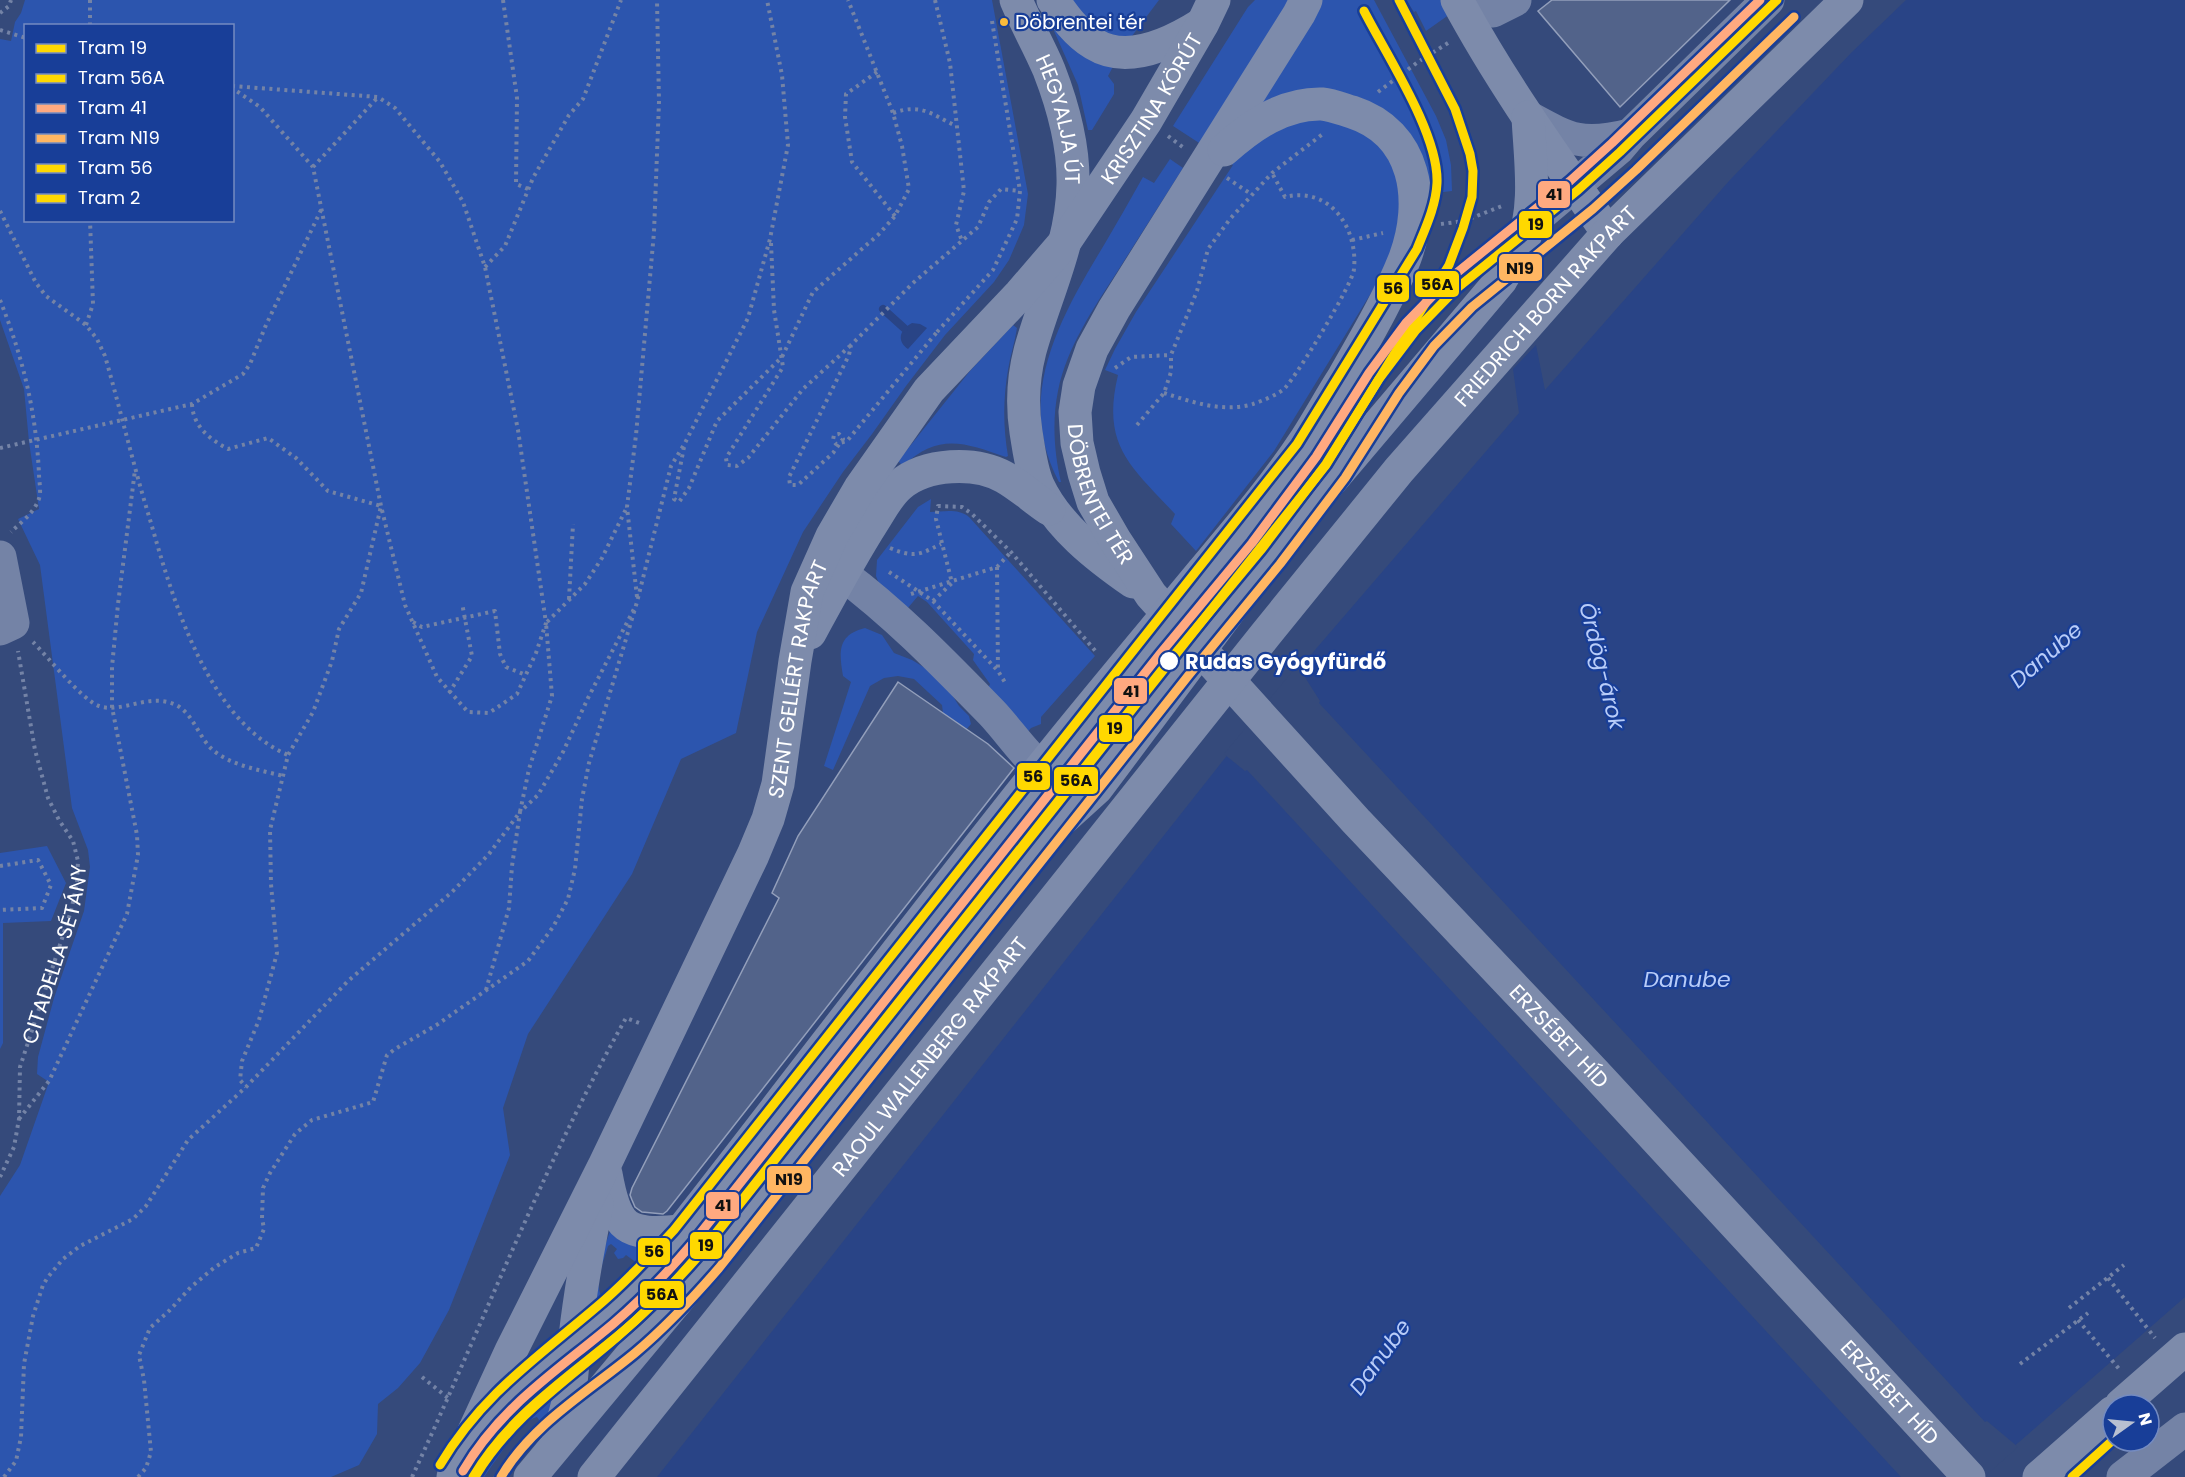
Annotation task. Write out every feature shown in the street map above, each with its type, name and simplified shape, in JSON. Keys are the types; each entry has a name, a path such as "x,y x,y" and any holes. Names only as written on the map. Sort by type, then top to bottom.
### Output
{"main road":[{"path":"1053,0 1080,34 1095,45 1114,52 1130,53 1161,46 1183,36 1213,8"},
{"name":"FRIEDRICH BORN RAKPART","path":"1266,634 1399,470 1608,233 1847,0"},
{"name":"DÖBRENTEI TÉR","path":"1151,595 1109,531 1094,502 1079,453 1075,412 1079,386 1092,349 1114,309 1307,5"},
{"name":"HEGYALJA ÚT","path":"1004,6 1049,71 1058,98 1072,161 1073,186 1070,215 1053,285 1029,353 1023,399 1024,421 1033,470 1038,484 1056,514"},
{"name":"KRISZTINA KÖRÚT","path":"1064,243 1146,121 1213,8"},
{"path":"1464,13 1528,117 1608,233"},
{"name":"SZENT GELLÉRT RAKPART","path":"479,1422 514,1388 612,1309 650,1271 1041,768 1263,499 1307,438 1362,346 1405,256 1414,226 1416,197 1410,168 1400,145 1382,127 1360,115 1327,104 1302,105 1281,112 1248,129 1204,167"},
{"name":"SZENT GELLÉRT RAKPART","path":"540,1465 734,1232 1029,855 1054,827 1097,788 1256,574 1323,489 1500,280 1520,250 1528,225 1531,195 1528,117"},
{"name":"SZENT GELLÉRT RAKPART","path":"453,1477 511,1351 604,1164 753,855 768,819 778,784 803,612 813,576 832,536 860,488 929,390 1020,294 1064,243"},
{"path":"795,662 842,574 891,495 901,484 928,472 947,467 975,468 1004,477 1056,514 1109,565 1151,595"},
{"name":"ERZSÉBET HÍD","path":"1151,595 1356,821 1586,1064 1969,1477"},
{"name":"RAOUL WALLENBERG RAKPART","path":"594,1477 1266,634"},
{"path":"604,1164 610,1194 620,1220 628,1228 643,1233 682,1231"},
{"name":"SZENT GELLÉRT RAKPART","path":"540,1465 564,1420 571,1394 575,1339 587,1255 604,1164"},
{"path":"2122,1390 2172,1346"},
{"path":"2039,1477 2101,1423"}],"street":[{"path":"1464,13 1493,11 1515,0"},
{"path":"1528,225 1618,149 1768,0"},
{"path":"1528,117 1563,136 1574,139 1601,142 1630,135"},
{"path":"4,545 6,626"},
{"path":"842,574 908,628 1041,768"},
{"path":"2123,1477 2185,1429"}],"path":[{"path":"0,13 9,6 11,0"},
{"path":"90,0 90,24"},
{"path":"503,0 517,98 516,184 528,189"},
{"path":"485,267 505,246 528,189 569,116 583,99 621,0"},
{"path":"4,1477 16,1461 21,1437 24,1364 33,1316 43,1285 63,1259 80,1246 133,1220 146,1206 188,1140 246,1087 348,981 452,892 489,854 520,812 538,795 563,752 637,603 627,507 636,435 654,232 659,102 657,0"},
{"path":"138,1477 146,1468 151,1452 144,1380 139,1355 150,1328 191,1287 215,1267 238,1253 256,1248 264,1229 261,1218 263,1188 295,1134 318,1117 373,1102 387,1055 438,1024 528,961 553,927 568,899 575,869 582,799 589,763 637,603 671,466 685,443 748,318 770,239 788,145 782,75 767,0"},
{"path":"685,443 674,490 674,499 679,502 689,488 717,421 782,357 813,291 879,234 895,216 909,189 902,146 893,113 848,0"},
{"path":"935,0 950,63 964,191 956,225 962,241"},
{"path":"851,345 849,355 789,477 790,485 798,485 833,453 838,446 843,439 839,434 834,435 833,442 836,444 847,441 922,347 993,270 1017,219 1020,191 1004,6"},
{"path":"0,30 24,37"},
{"path":"878,72 846,93 845,117 852,162 895,216"},
{"path":"234,87 378,97 395,108 440,162 463,202 485,267 518,430 546,623 552,696 520,812 512,866 509,908 486,990"},
{"path":"234,88 260,107 313,167 381,507 405,604 437,677 468,712 489,713 517,694 546,623 585,584 602,558 627,507"},
{"path":"377,92 378,97"},
{"path":"313,167 378,97"},
{"path":"893,113 908,108 921,109 956,126"},
{"path":"1168,136 1179,144"},
{"path":"1164,393 1200,405 1226,407 1252,404 1285,389 1326,326 1354,271 1352,240 1341,218 1323,200 1300,194 1285,197 1272,173"},
{"path":"770,239 774,310 783,367 726,458 728,465 737,466 748,458 803,389 893,303 978,227 989,202 1001,189 1020,191"},
{"path":"1137,425 1164,393 1171,372 1171,355 1197,291 1208,249 1251,194"},
{"path":"0,448 192,404 234,381 250,364 322,207"},
{"path":"0,211 36,283 53,302 86,325 97,339 105,356 135,470 176,606 198,656 243,724 270,748 288,755"},
{"path":"86,325 93,304 90,222"},
{"path":"0,300 18,348 30,391 37,439 40,499 4,545"},
{"path":"1115,369 1131,357 1171,355"},
{"path":"192,404 193,417 201,429 228,449 268,438 296,458 328,491 381,507"},
{"path":"19,1119 49,1082 127,914 138,855 137,835 112,707 112,666 118,604 135,470"},
{"path":"952,583 936,519 938,506 962,507 972,514 1011,552 1102,659"},
{"path":"246,1087 240,1080 242,1061 259,1020 277,953 271,884 270,830 288,755 313,712 332,661 339,629 362,593 381,507"},
{"path":"569,600 573,524"},
{"path":"886,547 907,556 920,555 941,544"},
{"path":"879,604 952,583 997,567 1011,552"},
{"path":"997,567 998,671"},
{"path":"933,601 952,583"},
{"path":"449,693 472,656 462,603"},
{"path":"412,622 422,627 495,611 500,654 506,667 526,675"},
{"name":"CITADELLA SÉTÁNY","path":"0,1177 14,1147 19,1119 20,1067 71,911 77,883 78,861 73,841 58,820 48,798 6,626"},
{"path":"51,660 74,687 93,704 112,707 150,700 172,703 182,708 213,750 238,764 283,776"},
{"path":"0,866 38,860 51,885 42,908 0,910"},
{"path":"412,1477 545,1176 608,1051 626,1018 646,1026"},
{"path":"2069,1308 2124,1265"},
{"path":"2108,1278 2172,1346"},
{"path":"2020,1364 2088,1313"},
{"path":"2078,1320 2122,1390"},
{"path":"422,1377 448,1398"}],"shaded area":[{"path":"25,0 992,0 1028,194 1024,225 1009,260 994,282 945,335 906,386 843,472 803,532 757,632 736,733 681,759 632,874 528,1034 503,1108 510,1155 449,1310 420,1363 398,1388 378,1404 377,1434 359,1465 331,1477 0,1477 0,1196 20,1165 49,1082 37,1074 38,1057 54,998 84,911 90,867 88,850 72,808 40,565 18,519 39,509 24,389 0,320 0,39 11,41 15,22"},
{"path":"1070,0 1159,0 1129,40 1101,33"},
{"path":"1255,0 1374,0 1436,116 1446,140 1451,165 1452,191 1401,197 1400,227 1387,267 1274,451 1196,551 1171,524 1175,514 1133,468 1124,453 1117,438 1114,420 1114,399 1118,375 1105,370 1136,312 1233,165 1173,126 1248,7"},
{"path":"1406,0 1470,0 1426,31 1416,11 1414,12"},
{"path":"1062,26 1116,61 1108,76 1114,84 1114,94 1092,130 1088,130 1078,85 1054,31"},
{"path":"1170,159 1183,168 1090,314 1074,344 1062,375 1054,425 1055,448 1061,482 1059,482 1046,450 1041,419 1042,389 1048,359 1072,301 1143,177 1154,183"},
{"path":"1013,325 1017,328 1004,402 1008,456 965,445 941,445 916,455 903,466 898,461 970,371"},
{"path":"931,499 930,512 955,511 969,517 1095,656 1041,717 1041,724 1031,728 1023,737 986,693 990,684 973,660 974,654 927,602 918,596 907,609 881,589 876,576 877,560 918,507"},
{"path":"865,628 882,635 894,653 930,671 946,685 959,706 969,716 971,724 959,738 945,729 942,705 914,679 898,676 884,678 870,686 833,770 824,766 851,682 843,676 842,646 849,635"},
{"path":"47,846 66,883 51,921 3,923 3,1043 0,1049 0,853"},
{"path":"612,1225 620,1239 645,1251 655,1251 615,1294 593,1302 604,1249","holes":["611,1244 617,1249 614,1253 618,1259 626,1255 637,1263 602,1297 599,1285 602,1265 608,1246"]},
{"path":"550,1398 553,1399 546,1420 532,1441 500,1477 493,1477 538,1423 537,1417 516,1433 484,1477 481,1477 520,1423"}],"water":[{"name":"Danube","path":"1906,0 2185,0 2185,1297 1979,1477 657,1477 1259,715 1519,413 1513,369 1536,345 1545,390 1729,181 1852,52"},
{"path":"912,323 927,328 908,349 902,342 901,335"}],"pier":[{"path":"1296,667 1301,671 1320,701 1319,703 1985,1422 1987,1421 2018,1447 1984,1477 1901,1477 1247,770 1245,771 1224,754"}],"building":[{"path":"1552,0 1730,0 1620,107 1538,11"},
{"path":"898,682 988,744 1014,768 667,1211 663,1214 642,1212 635,1207 632,1200 630,1195 632,1188 779,898 772,893 798,836"}],"waterway":[{"path":"883,309 904,328"}],"tram line":[{"name":"56A","path":"475,1477 489,1456 522,1418 639,1317 701,1253 1326,465 1449,265 1472,197 1473,171 1470,154 1455,109 1399,0"},
{"name":"41","path":"463,1471 478,1448 512,1408 623,1315 654,1286 691,1245 1160,654 1252,543 1316,457 1369,373 1406,323 1448,280 1570,181 1612,143 1760,0"},
{"name":"19","path":"473,1477 487,1455 521,1417 641,1315 700,1253 1169,661 1261,550 1326,464 1379,379 1416,330 1456,289 1578,190 1620,152 1777,0"},
{"name":"56","path":"440,1465 456,1441 491,1399 529,1363 614,1291 674,1230 1297,444 1417,249 1435,200 1437,183 1430,142 1398,72 1364,11"},
{"name":"N19","path":"501,1477 514,1458 545,1424 646,1343 679,1312 719,1268 1188,676 1280,564 1345,478 1399,393 1434,346 1472,307 1593,209 1636,170 1794,17"},
{"path":"1214,589 1261,550"},
{"name":"2","path":"2072,1477 2101,1451"}],"place":[{"name":"Döbrentei tér","path":"1004,22"},
{"name":"Rudas Gyógyfürdő","path":"1169,661"}],"water label":[{"name":"Ördög-árok","path":"1602,666"}]}
